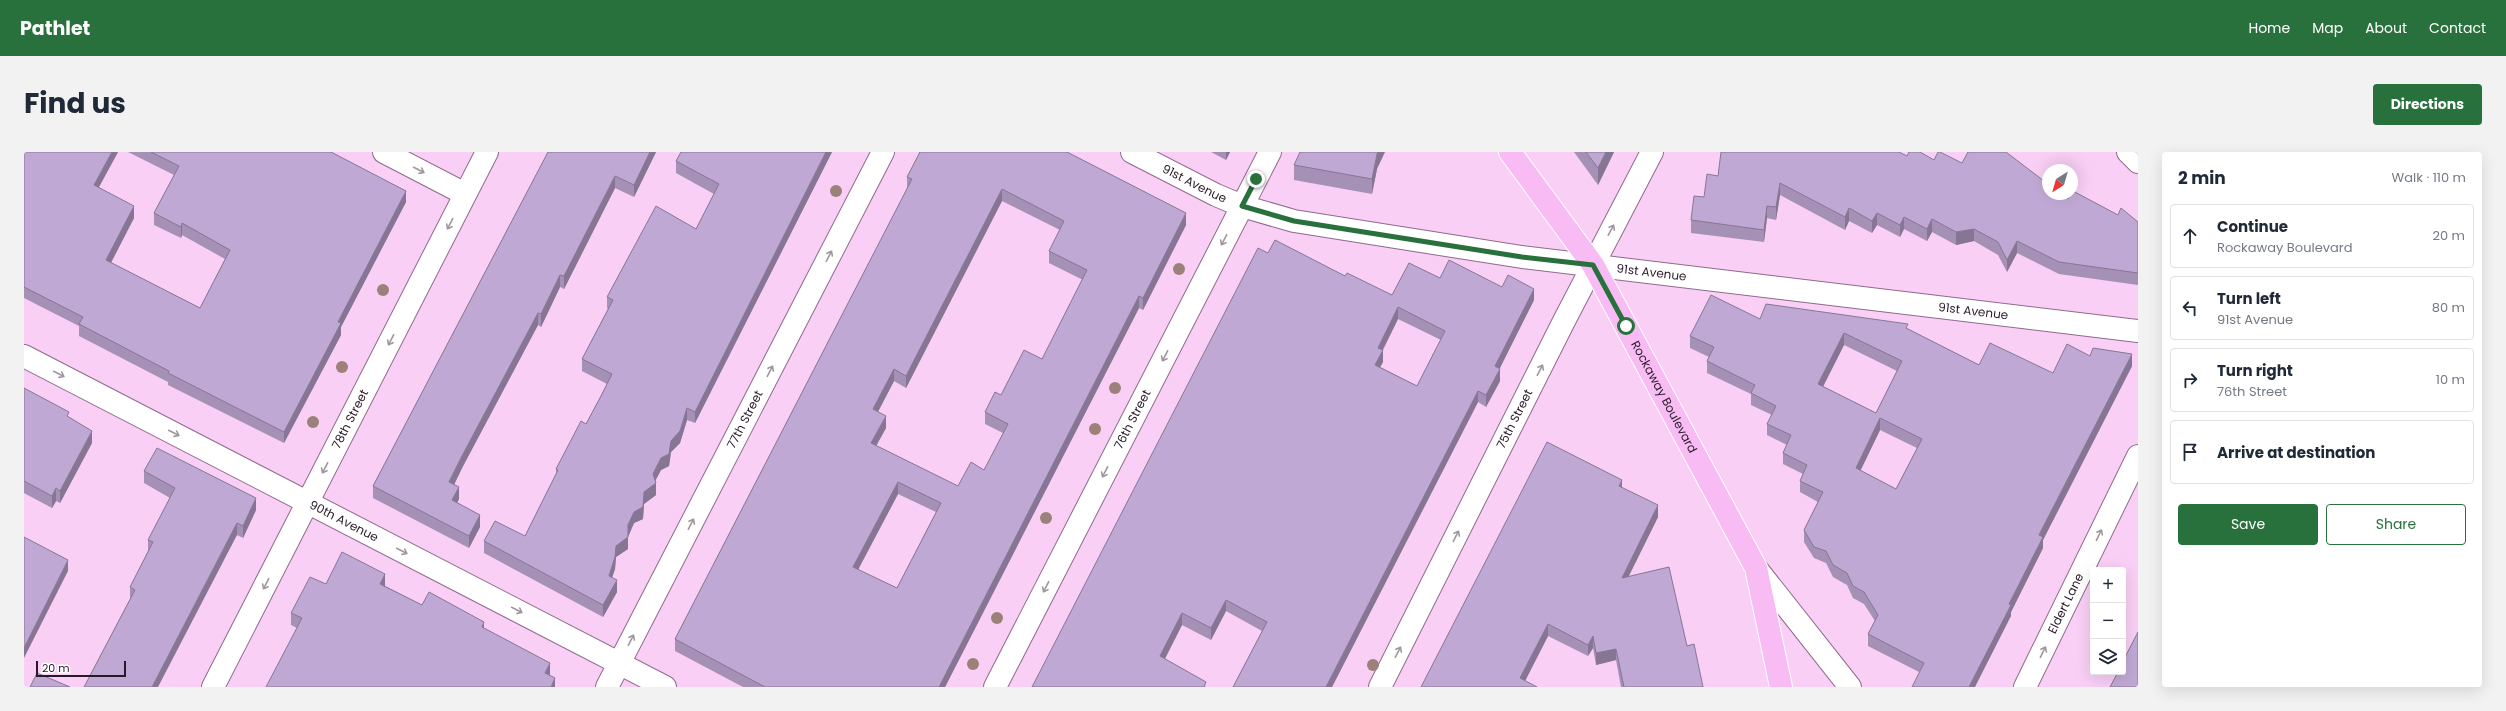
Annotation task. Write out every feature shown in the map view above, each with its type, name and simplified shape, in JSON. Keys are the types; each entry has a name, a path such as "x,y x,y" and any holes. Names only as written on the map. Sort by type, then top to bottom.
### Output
{"main road":[{"name":"Rockaway Boulevard","path":"1510,152 1593,265 1756,568 1781,687"}],"street":[{"path":"384,152 466,194"},
{"name":"78th Street","path":"213,687 487,152"},
{"name":"77th Street","path":"607,687 883,152"},
{"name":"91st Avenue","path":"1132,152 1216,195 1242,206 1294,221 1522,257 2138,332"},
{"name":"76th Street","path":"995,687 1270,152"},
{"name":"75th Street","path":"1380,687 1593,265 1652,152"},
{"path":"2128,152 2138,162"},
{"name":"90th Avenue","path":"24,356 665,687"},
{"name":"Eldert Lane","path":"2026,687 2138,456"},
{"name":"Rockaway Boulevard","path":"1756,568 1850,687"}],"building":[{"path":"24,152 112,152 94,185 134,206 106,260 200,308 230,250 182,223 181,227 154,213 179,166 151,152 331,152 406,191 338,322 341,323 284,432 168,373 169,371 79,324 83,317 24,287"},
{"path":"548,152 650,152 634,185 615,176 564,276 560,275 541,314 538,313 449,482 459,487 452,500 480,515 469,536 373,486"},
{"path":"681,152 826,152 695,412 687,408 680,431 671,441 669,454 661,458 653,474 656,483 644,492 643,507 634,512 628,525 628,537 616,546 615,557 609,576 617,580 603,605 484,541 495,521 525,536 558,470 556,469 581,421 586,424 601,396 612,374 582,359 613,300 607,297 656,206 696,229 719,184 676,161"},
{"path":"920,152 1067,152 1186,213 1143,298 1139,296 939,687 765,687 675,639 912,179 907,177","holes":["1002,189 1064,221 1049,251 1087,270 1042,359 1024,350 1001,395 995,392 985,412 1008,424 984,470 971,462 958,486 871,443 886,416 873,409 894,369 906,376","898,482 941,503 897,588 853,567"]},
{"path":"1300,152 1378,152 1372,179 1294,165"},
{"path":"1586,152 1606,152 1598,168"},
{"path":"1721,152 1899,152 1907,156 1909,152 1920,152 1934,160 1938,152 1940,152 1962,163 1968,152 2006,152 2042,179 2042,200 2078,200 2078,194 2118,215 2121,208 2138,222 2138,273 2059,262 2017,241 2007,260 1998,242 1974,229 1956,232 1932,219 1927,229 1904,217 1900,225 1877,213 1872,221 1849,208 1845,217 1780,183 1776,207 1767,206 1764,230 1691,220 1694,196 1704,197 1707,174 1718,176"},
{"path":"1275,240 1345,276 1347,273 1392,295 1409,263 1440,278 1449,260 1502,287 1508,275 1534,289 1495,366 1500,369 1486,395 1478,391 1326,687 1233,687 1267,622 1226,600 1211,628 1182,613 1160,656 1206,682 1204,687 1032,687 1258,248 1268,253","holes":["1398,307 1445,331 1417,386 1375,365 1383,350 1378,348"]},
{"path":"1711,295 1760,319 1766,304 1908,324 1906,328 1979,365 1990,343 2053,373 2067,344 2090,356 2093,348 2132,354 2039,535 2043,537 2009,604 2011,605 1969,687 1912,687 1924,663 1868,634 1878,615 1864,592 1853,586 1847,573 1833,565 1826,551 1814,547 1804,530 1823,492 1800,481 1807,465 1783,453 1791,435 1767,424 1776,406 1751,393 1755,385 1707,361 1714,347 1690,336","holes":["1844,333 1902,361 1876,413 1818,384","1880,418 1922,439 1896,489 1856,468"]},
{"path":"24,388 69,412 67,416 92,431 60,491 56,488 52,496 24,481"},
{"path":"1547,442 1622,480 1619,486 1658,505 1622,578 1669,567 1687,646 1694,644 1703,687 1624,687 1616,649 1596,653 1593,636 1588,645 1548,624 1520,678 1537,687 1421,687"},
{"path":"157,448 256,498 243,526 237,523 152,687 84,687 135,590 130,587 153,542 148,540 175,488 144,471"},
{"path":"24,537 68,560 24,648"},
{"path":"342,552 385,574 380,584 422,605 429,592 484,622 482,627 550,663 545,673 555,678 551,687 266,687 302,618 291,613 310,577 326,584"},
{"path":"2138,632 2138,687 2110,687 2116,675 2126,675 2126,655"},
{"path":"37,673 70,687 30,687"}],"route":[{"path":"1256,179 1242,206 1294,221 1522,257 1593,265 1626,326"}]}
